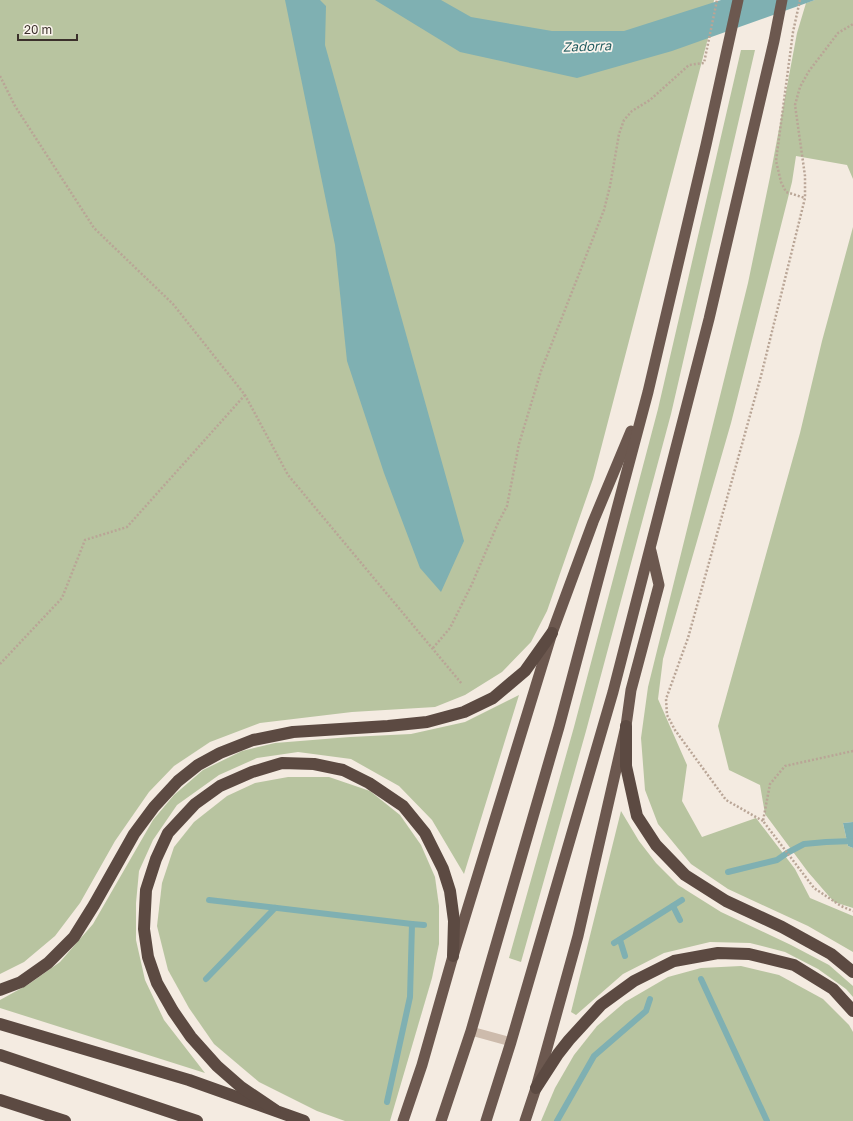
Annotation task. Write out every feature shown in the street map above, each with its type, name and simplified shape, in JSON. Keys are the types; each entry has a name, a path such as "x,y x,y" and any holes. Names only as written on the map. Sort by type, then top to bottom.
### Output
{"highway":[{"path":"442,1121 471,1031 559,727 648,392 705,153 738,0"},
{"path":"486,1121 511,1042 613,692 651,549 709,320 774,41 782,0"},
{"path":"403,1121 422,1065 453,956 552,633 593,522 648,392"},
{"path":"525,1121 536,1088 578,936 626,726 631,690 659,585 651,549"},
{"path":"0,990 21,982 48,963 74,937 134,834 154,807 178,781 198,765 220,753 253,740 293,732 427,722 464,712 493,698 525,671 552,633"},
{"path":"626,726 626,766 636,816 656,846 685,875 726,901 782,927 831,954 853,972"},
{"path":"276,1110 241,1087 217,1066 191,1037 173,1011 157,983 148,957 144,929 146,890 156,859 168,833 194,804 220,786 252,772 282,763 314,764 343,770 369,783 403,806 425,833 443,869 450,891 454,921 453,956"},
{"path":"536,1088 569,1040 602,1005 634,981 674,961 718,953 749,954 794,965 833,989 853,1011"},
{"path":"0,1024 189,1080 304,1121"},
{"path":"0,1055 197,1121"},
{"path":"0,1100 65,1121"}],"lane":[{"path":"471,1031 511,1042"}],"path":[{"path":"432,648 450,628 472,584 498,523 507,506 519,444 541,371 604,210 610,186 619,134 624,120 632,111 650,100 689,65 704,63 717,0"},
{"path":"800,0 794,32 776,161 781,182 786,192 805,198"},
{"path":"853,24 838,34 809,71 800,87 795,105 805,176 805,198 758,384 688,638 666,699 667,714 675,730 726,800 763,821 814,888 841,906 853,911"},
{"path":"0,76 15,106 94,228 173,304 245,395 288,475 462,684"},
{"path":"0,664 62,598 85,540 127,527 245,395"},
{"path":"763,821 770,784 785,766 853,751"}],"green space":[{"path":"0,0 714,0 708,38 593,479 547,611 531,642 502,672 465,695 435,707 352,712 260,723 210,742 174,766 149,792 115,841 80,903 55,936 24,962 0,974"},
{"path":"815,0 853,0 853,179 847,165 796,156 792,182 731,423 663,659 658,699 687,765 682,801 702,837 756,818 795,869 810,898 853,916 853,952 808,926 728,889 691,864 658,824 645,790 641,738 648,687 748,283 770,177 797,33 806,3"},
{"path":"741,50 755,50 671,414 586,731 521,962 509,958 574,727 658,409"},
{"path":"853,227 853,822 843,823 848,846 853,848 853,908 834,902 808,872 765,814 760,785 729,770 718,726 800,433 822,341"},
{"path":"519,695 464,874 432,820 399,786 351,759 298,752 257,758 219,775 177,805 153,840 139,871 136,903 136,940 145,980 164,1020 205,1073 0,1008 0,1000 29,984 60,962 93,924 153,820 174,795 203,770 242,751 275,743 411,734 465,722"},
{"path":"288,777 329,777 370,791 400,815 421,845 435,877 439,906 439,944 432,978 390,1121 345,1121 317,1111 259,1082 214,1044 189,1008 168,970 157,926 162,883 174,847 194,822 227,796 255,783"},
{"path":"621,811 639,841 656,863 678,885 721,912 791,945 829,965 853,986 853,997 846,989 818,969 785,952 750,943 710,942 664,953 623,974 576,1015 571,1012"},
{"path":"741,966 779,975 823,999 849,1025 853,1032 853,1121 541,1121 555,1088 574,1055 597,1026 625,1002 668,977 701,968"}],"water":[{"path":"285,0 320,0 326,6 325,45 464,541 441,592 420,568 384,473 347,361 335,245"},
{"name":"Zadorra","path":"375,0 441,0 471,17 552,31 624,31 721,0 815,0 672,51 577,78 460,52"},
{"path":"853,822 853,848 848,846 843,823"}],"waterway":[{"path":"728,872 777,860 804,844 853,841"},
{"path":"209,900 412,924"},
{"path":"614,943 682,900"},
{"path":"673,906 680,920"},
{"path":"206,979 275,908"},
{"path":"387,1102 410,997 412,924 424,925"},
{"path":"620,940 625,956"},
{"path":"701,979 767,1121"},
{"path":"557,1121 594,1056 646,1011 650,999"}]}
